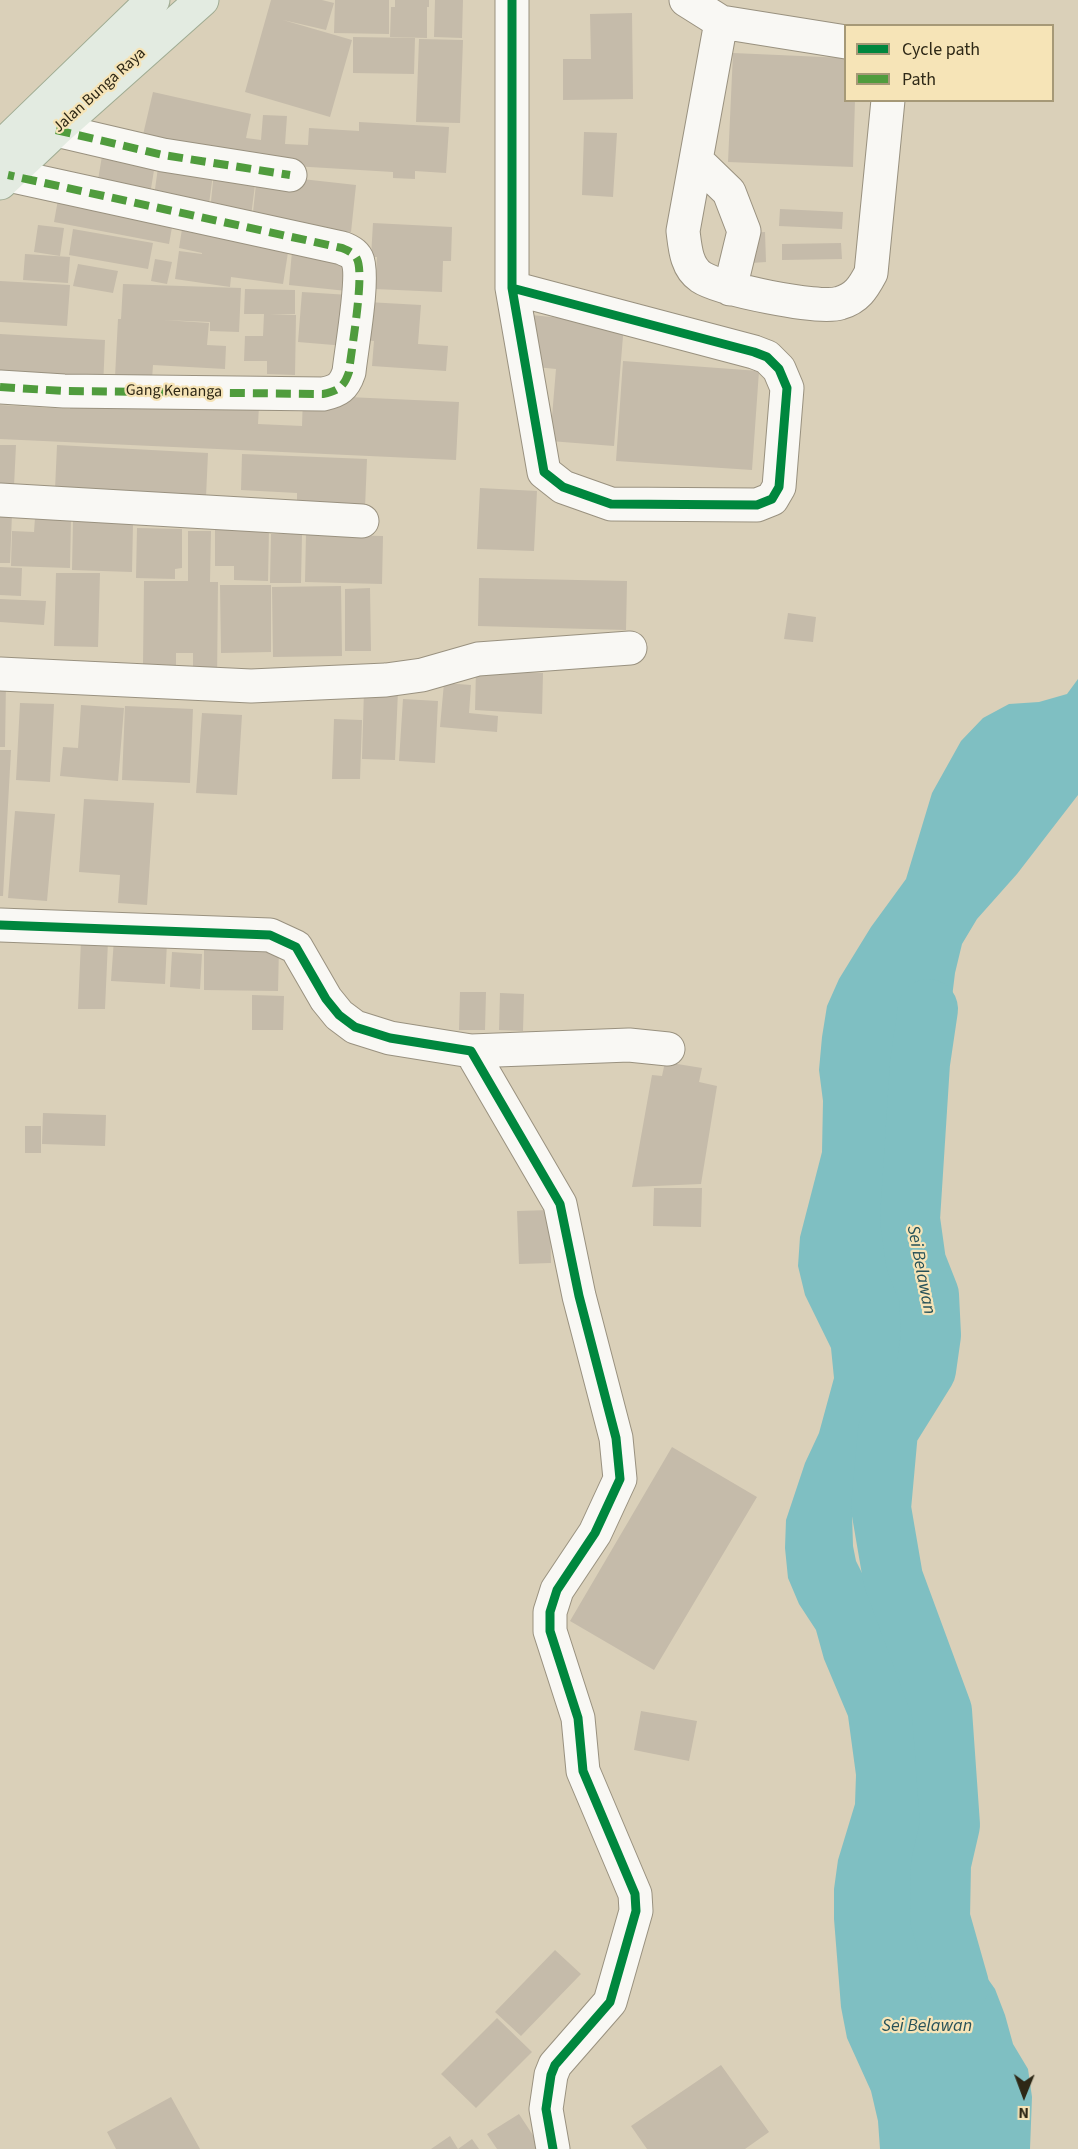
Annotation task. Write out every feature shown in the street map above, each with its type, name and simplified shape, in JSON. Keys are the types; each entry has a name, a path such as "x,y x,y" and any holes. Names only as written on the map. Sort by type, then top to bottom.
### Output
{"main road":[{"name":"Jalan Bunga Raya","path":"3,169 153,0"},
{"name":"Jalan Bunga Raya","path":"3,169 56,130 202,0"}],"street":[{"path":"512,0 512,288 544,472 563,487 611,504 757,505 772,499 779,487 787,388 779,369 767,357 512,288"},
{"path":"686,0 721,22 844,42"},
{"path":"721,22 683,231 686,256 699,276 730,289 810,304 838,304 859,295 871,273 888,102"},
{"path":"56,130 163,154 290,175"},
{"path":"697,161 729,192 744,231 730,289"},
{"name":"Gang Kenanga","path":"0,387 64,391 323,394 337,391 344,384 349,372 359,281 358,261 352,253 342,248 3,169"},
{"path":"0,500 362,521"},
{"path":"0,674 251,686 285,685 386,680 422,675 478,659 630,648"},
{"path":"0,925 270,935 296,947 326,999 339,1016 355,1027 390,1038 471,1051 619,1045 668,1049"},
{"path":"471,1051 560,1204 579,1296 616,1438 620,1479 595,1533 557,1590 550,1612 550,1631 578,1718 583,1771 636,1894 636,1911 610,2002 555,2066 546,2109 553,2149"}],"water":[{"name":"Sei Belawan","path":"1078,679 1078,795 1017,874 977,919 962,944 955,973 948,1030 939,1059 907,1108 906,1164 897,1223 896,1252 919,1335 920,1350 913,1379 877,1427 865,1454 852,1513 856,1561 864,1577 896,1611 903,1624 912,1664 930,1718 937,1775 937,1891 943,1919 958,1944 978,1965 995,1989 1013,2044 1028,2069 1032,2097 1030,2149 880,2149 878,2121 871,2091 847,2038 841,2007 834,1919 834,1889 838,1860 855,1804 856,1775 848,1716 824,1659 816,1630 799,1604 788,1578 785,1548 786,1520 805,1463 819,1433 834,1378 831,1348 805,1295 798,1266 800,1237 822,1152 823,1101 819,1070 822,1037 827,1006 839,979 871,927 906,879 932,793 961,741 983,718 1009,704 1039,702 1067,694"}],"building":[{"path":"271,0 322,0 334,3 326,30 283,20 352,40 330,117 245,92"},
{"path":"335,0 389,0 389,34 334,33"},
{"path":"395,0 429,0 427,38 390,37 391,7 395,7"},
{"path":"435,0 463,0 462,38 434,37"},
{"path":"632,13 633,99 563,100 563,59 591,59 590,14"},
{"path":"353,37 415,38 414,74 353,73"},
{"path":"419,39 463,40 460,123 416,122"},
{"path":"733,53 844,58 844,102 855,102 853,167 728,162"},
{"path":"153,92 251,114 246,138 261,140 263,115 287,116 285,144 308,145 309,128 359,131 359,122 449,127 446,173 415,171 415,179 393,178 393,172 260,164 142,139"},
{"path":"584,132 617,133 613,197 582,195"},
{"path":"102,156 155,164 149,201 96,192"},
{"path":"159,160 214,167 208,211 153,204"},
{"path":"214,172 256,177 251,216 210,211"},
{"path":"257,174 356,185 351,232 252,222"},
{"path":"59,194 174,216 169,244 54,222"},
{"path":"780,209 843,212 842,229 779,226"},
{"path":"183,223 289,246 283,284 231,277 230,287 175,279 179,251 202,254 179,248"},
{"path":"373,223 452,227 451,261 443,261 442,292 375,289 377,257 371,257"},
{"path":"38,225 64,228 60,256 34,252"},
{"path":"73,229 153,243 148,269 69,255"},
{"path":"765,232 766,262 751,263 750,233"},
{"path":"841,243 842,259 782,260 782,244"},
{"path":"292,251 350,257 347,291 289,285"},
{"path":"25,254 70,257 68,283 23,280"},
{"path":"155,259 172,262 167,284 151,281"},
{"path":"78,264 118,271 113,293 73,286"},
{"path":"0,281 70,285 67,326 0,322"},
{"path":"123,284 241,288 239,332 210,331 210,322 164,320 209,323 207,345 226,346 225,369 153,365 152,379 115,377 118,319 121,319"},
{"path":"245,289 295,290 295,314 270,315 296,315 295,375 267,374 267,361 244,361 245,336 263,336 264,314 244,314"},
{"path":"302,292 349,295 346,346 298,342"},
{"path":"367,302 421,305 418,344 448,346 446,371 372,366 374,341 364,340"},
{"path":"531,315 624,324 614,446 550,441 556,369 526,366"},
{"path":"0,334 105,340 103,389 0,384"},
{"path":"623,361 759,371 752,470 616,461"},
{"path":"303,395 459,402 456,460 0,439 0,405 70,409 70,397 259,406 258,424 302,426"},
{"path":"0,445 16,445 14,486 0,485"},
{"path":"57,445 208,453 206,497 55,490"},
{"path":"242,454 367,459 365,508 297,505 297,493 241,490"},
{"path":"480,488 537,491 534,551 477,549"},
{"path":"0,513 12,514 10,563 0,563"},
{"path":"35,518 71,519 70,568 11,566 12,531 34,532"},
{"path":"73,521 133,523 132,572 72,570"},
{"path":"137,528 182,529 182,568 175,569 175,579 136,578"},
{"path":"215,528 269,529 268,581 234,580 234,566 215,566"},
{"path":"188,531 211,531 210,582 218,582 217,683 193,683 193,653 176,653 176,665 143,664 144,581 188,581"},
{"path":"271,534 302,534 301,583 270,583"},
{"path":"306,534 383,536 382,584 305,582"},
{"path":"0,567 22,568 21,596 0,595"},
{"path":"56,573 100,573 98,647 54,646"},
{"path":"479,578 627,581 626,630 478,626"},
{"path":"220,585 271,585 271,652 221,653"},
{"path":"341,586 342,656 273,657 272,587"},
{"path":"370,588 371,651 345,651 345,589"},
{"path":"0,599 46,601 44,625 0,622"},
{"path":"788,613 816,617 813,642 784,639"},
{"path":"476,670 543,673 542,714 475,710"},
{"path":"0,681 6,681 5,747 0,747"},
{"path":"444,683 471,685 469,713 498,716 497,732 440,727"},
{"path":"364,690 398,691 395,760 362,759"},
{"path":"403,699 438,701 435,763 399,761"},
{"path":"20,703 54,704 50,782 16,780"},
{"path":"81,705 124,708 118,781 60,776 63,747 78,748"},
{"path":"125,706 193,709 190,783 122,780"},
{"path":"202,713 242,715 237,795 196,793"},
{"path":"334,719 362,720 360,779 332,779"},
{"path":"0,750 11,750 3,896 0,896"},
{"path":"84,799 154,803 147,905 118,903 120,875 79,872"},
{"path":"15,811 55,814 47,901 8,898"},
{"path":"114,939 167,942 165,984 111,981"},
{"path":"81,940 108,941 105,1009 78,1009"},
{"path":"204,945 279,947 278,991 204,990"},
{"path":"172,952 202,954 200,989 170,987"},
{"path":"460,992 486,992 485,1030 459,1030"},
{"path":"500,993 524,994 523,1031 499,1030"},
{"path":"252,995 284,996 283,1030 252,1030"},
{"path":"665,1062 702,1068 699,1082 717,1086 701,1184 632,1187 652,1075 662,1076"},
{"path":"43,1113 106,1115 105,1146 42,1144"},
{"path":"25,1126 41,1126 41,1153 25,1153"},
{"path":"654,1188 702,1188 701,1227 653,1226"},
{"path":"550,1210 551,1263 519,1264 517,1211"},
{"path":"672,1447 757,1497 654,1670 570,1621"},
{"path":"641,1711 697,1721 689,1761 634,1750"},
{"path":"555,1950 581,1974 521,2036 495,2012"},
{"path":"497,2018 532,2052 476,2108 441,2074"},
{"path":"721,2065 769,2132 745,2149 647,2149 631,2126"},
{"path":"171,2097 200,2149 116,2149 107,2132"},
{"path":"519,2114 542,2149 497,2149 487,2134"},
{"path":"450,2136 458,2149 431,2149"},
{"path":"472,2139 479,2149 458,2149"}],"waterway":[{"name":"Sei Belawan","path":"928,1009 920,1063 910,1219 916,1262 929,1295 931,1335 926,1370 888,1431 881,1508 893,1578 942,1711 950,1825 941,1864 940,1918 959,1985"}],"marked path":[{"path":"56,130 163,155 290,175"},
{"path":"0,387 64,391 328,393 343,385 349,372 359,280 357,259 342,248 8,175"}],"cycle path":[{"path":"512,0 512,288 544,472 563,487 611,504 757,505 772,499 779,487 787,388 779,369 767,357 512,288"},
{"path":"0,925 270,935 296,947 326,999 339,1015 355,1027 390,1038 471,1051 560,1204 579,1296 616,1438 620,1479 595,1533 557,1590 550,1612 550,1631 578,1718 583,1771 635,1894 636,1911 610,2002 555,2065 551,2075 546,2109 553,2149"}]}
